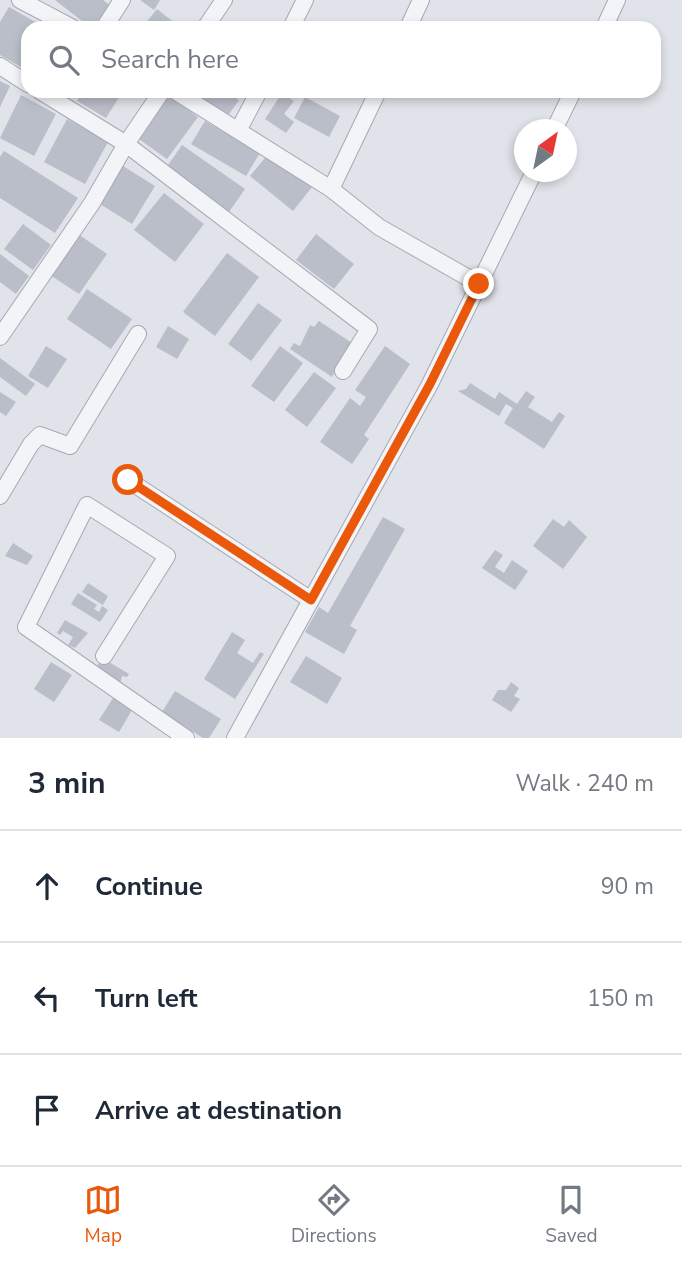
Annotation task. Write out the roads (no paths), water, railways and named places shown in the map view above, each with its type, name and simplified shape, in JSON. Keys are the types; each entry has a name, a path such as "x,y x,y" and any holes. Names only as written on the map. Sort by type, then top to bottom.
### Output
{"street":[{"path":"20,0 60,21"},
{"path":"108,21 122,0"},
{"path":"210,21 224,0"},
{"path":"294,21 305,0"},
{"path":"411,21 421,0"},
{"path":"607,21 617,0"},
{"path":"0,66 21,80"},
{"path":"51,98 126,145 369,329 343,371"},
{"path":"0,337 92,203 157,98"},
{"path":"187,98 331,189 379,227 479,284"},
{"path":"239,129 255,98"},
{"path":"331,189 375,98"},
{"path":"559,119 570,98"},
{"path":"235,738 430,384 529,182"},
{"path":"0,496 31,444 40,435 70,446 138,334"},
{"path":"128,480 311,600"},
{"path":"104,656 167,556 87,505 26,627 186,738"}]}
